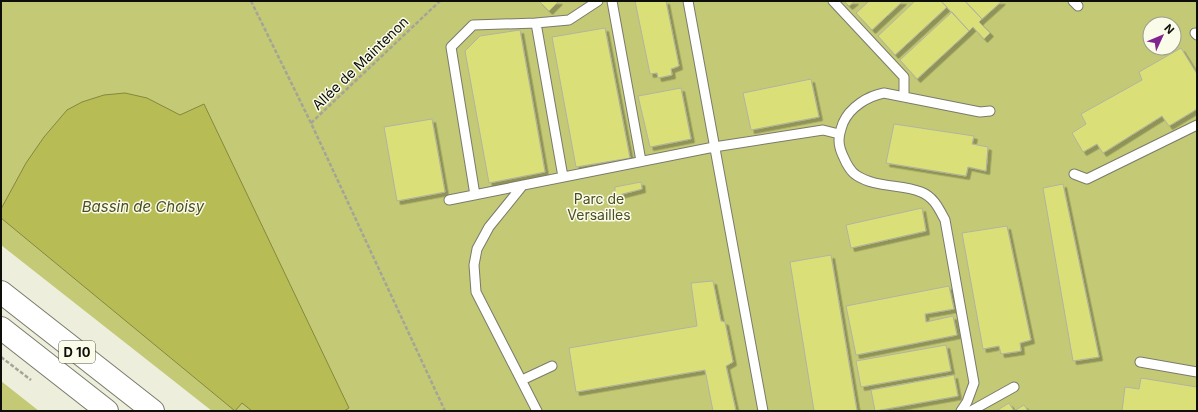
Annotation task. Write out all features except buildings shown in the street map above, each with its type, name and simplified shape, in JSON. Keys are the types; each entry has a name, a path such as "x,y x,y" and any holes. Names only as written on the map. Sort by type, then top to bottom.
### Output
{"main road":[{"name":"D 10","path":"1,292 153,411"},
{"name":"D 10","path":"1,328 107,411"}],"lane":[{"path":"475,195 451,48 473,25 536,23 570,20 598,1"},
{"path":"612,1 641,161"},
{"path":"688,1 763,411"},
{"path":"833,1 904,77 904,97"},
{"path":"536,23 563,177"},
{"path":"961,411 967,402 974,383 945,220 936,203 922,192 867,181 855,174 846,162 839,148 839,134 846,117 860,103 873,95 884,93 980,112 990,111"},
{"path":"1074,174 1087,179 1197,125"},
{"path":"449,200 714,147 823,130 839,134"},
{"path":"523,185 489,227 477,249 474,265 476,292 538,411"},
{"path":"1140,362 1197,372"},
{"path":"522,380 552,366"},
{"path":"971,411 1014,387"}],"path":[{"path":"251,1 311,124 445,411"},
{"name":"Allée de Maintenon","path":"311,124 440,1"}],"green space":[{"name":"Parc de Versailles","path":"1,1 1197,1 1197,411 212,411 1,245"},
{"path":"1,381 39,411 1,411"}],"water":[{"name":"Bassin de Choisy","path":"125,93 147,98 180,115 204,104 349,408 344,411 252,411 242,403 235,411 1,218 1,209 26,163 44,137 67,110 82,102 104,95"}]}
